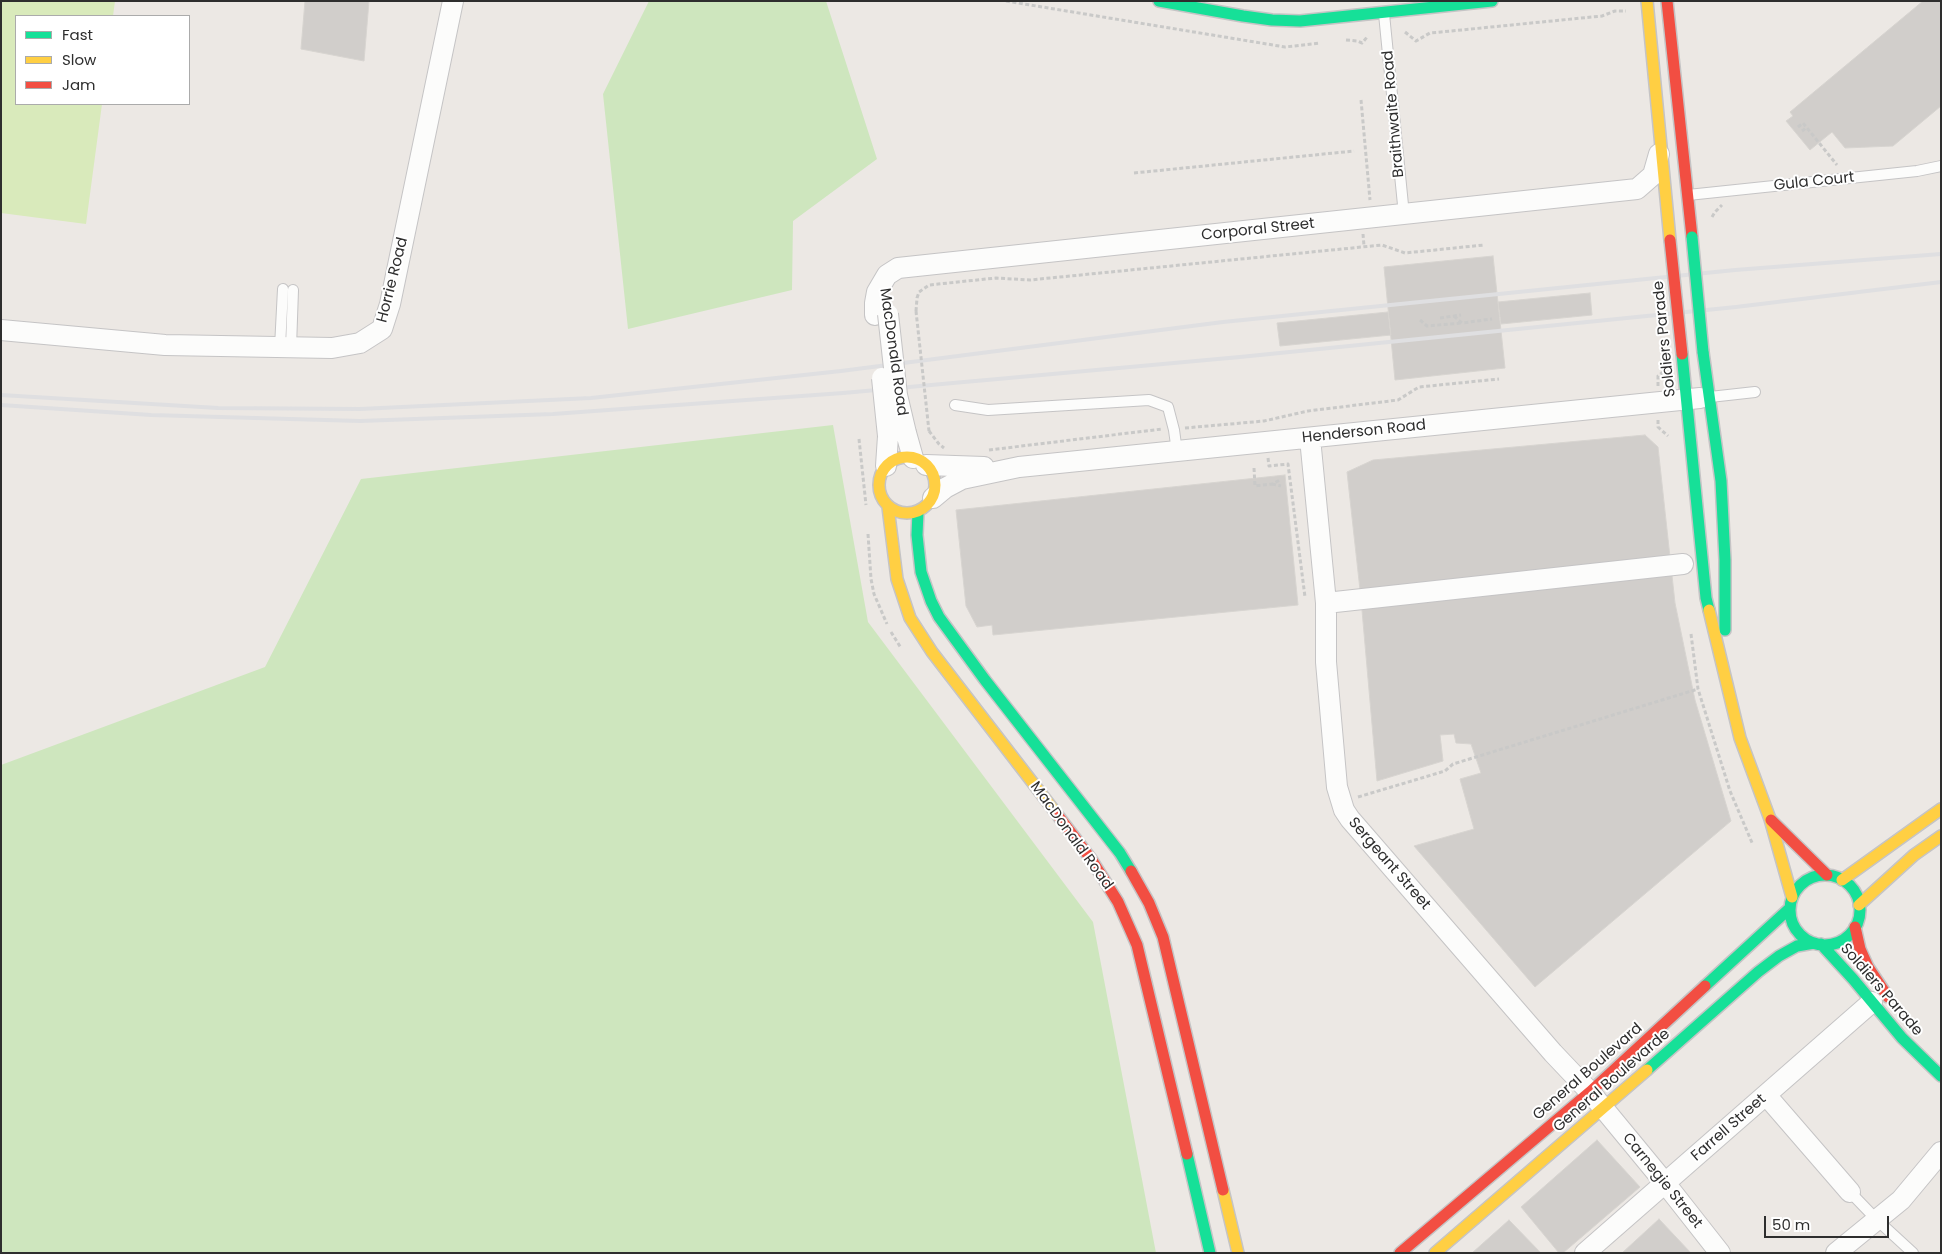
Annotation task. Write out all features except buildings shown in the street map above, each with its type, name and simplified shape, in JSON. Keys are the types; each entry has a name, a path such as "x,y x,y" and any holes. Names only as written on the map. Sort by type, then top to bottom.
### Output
{"street":[{"name":"Horrie Road","path":"1,330 165,345 332,348 360,343 382,329 390,304 453,1"},
{"path":"1159,1 1272,20 1300,20 1492,1"},
{"name":"Soldiers Parade","path":"1647,1 1706,598 1740,738 1770,819 1791,903"},
{"name":"Soldiers Parade","path":"1667,1 1703,352 1721,491 1725,560 1724,671"},
{"path":"1661,148 1653,175 1637,189 1656,202 1669,231"},
{"name":"Corporal Street","path":"883,281 898,268 915,265 1637,189"},
{"name":"MacDonald Road","path":"883,281 882,315 897,395 897,434 886,466"},
{"name":"Henderson Road","path":"933,498 945,488 962,479 1019,467 1708,397"},
{"name":"MacDonald Road","path":"897,434 920,461"},
{"name":"Sergeant Street","path":"1310,438 1326,603 1326,662 1340,802 1350,820 1553,1053 1590,1092 1602,1110"},
{"path":"896,460 920,461 933,473 935,483 933,498 918,512 903,513 888,507 881,497 879,484 886,466 896,460"},
{"name":"Henderson Road","path":"920,461 1019,467"},
{"name":"MacDonald Road","path":"888,507 897,579 910,618 932,652 1092,859 1118,902 1137,944 1210,1253"},
{"name":"MacDonald Road","path":"918,512 917,535 921,572 939,618 1120,853 1149,903 1163,937 1238,1253"},
{"path":"1326,603 1683,564"},
{"path":"1842,880 1941,809"},
{"name":"Soldiers Parade","path":"1770,819 1828,875"},
{"path":"1859,905 1914,855 1941,836"},
{"path":"1828,875 1849,884 1856,894 1859,916 1855,927 1840,941 1831,944 1817,944 1804,938 1796,930 1791,919 1791,903 1798,888 1806,881 1816,876 1828,875"},
{"name":"General Boulevard","path":"1400,1253 1590,1092 1791,903"},
{"name":"Soldiers Parade","path":"1855,927 1860,949 1868,967 1894,1004"},
{"path":"1137,944 1163,937"},
{"name":"Soldiers Parade","path":"1817,944 1872,1002 1902,1038 1941,1076"},
{"name":"General Boulevarde","path":"1436,1253 1758,972 1779,956 1797,946 1817,944"},
{"name":"Farrell Street","path":"1585,1253 1872,1002"},
{"path":"1934,1051 1941,1063"},
{"path":"1766,1095 1850,1192"},
{"path":"1487,1178 1523,1160 1576,1115 1592,1108 1602,1110"},
{"name":"Carnegie Street","path":"1602,1110 1665,1183 1720,1253"},
{"path":"1836,1253 1901,1200 1941,1152"}],"lane":[{"name":"Braithwaite Road","path":"1384,12 1404,215"},
{"name":"Gula Court","path":"1687,195 1917,171 1941,166"},
{"path":"286,347 288,289"},
{"path":"1708,397 1755,392"},
{"path":"955,405 988,410 1149,400 1168,407 1177,452"},
{"path":"1850,1192 1913,1253"}],"path":[{"path":"1416,41 1430,33 1602,16 1615,11 1627,11"},
{"path":"1361,100 1366,150"},
{"path":"1798,127 1803,123 1837,165"},
{"path":"1802,131 1806,128"},
{"path":"1134,173 1354,151"},
{"path":"946,449 939,444 929,431 916,311 919,292 929,285 996,278 1030,280 1382,244 1405,253 1484,245"},
{"path":"1440,318 1461,315"},
{"path":"1454,316 1462,323"},
{"path":"1420,320 1427,326 1492,319"},
{"path":"988,451 1153,429 1174,430 1264,421 1308,411 1398,400 1419,387 1499,379"},
{"path":"859,439 866,511"},
{"path":"1288,464 1306,605 1326,603"},
{"path":"1254,468 1255,486 1272,484 1281,486"},
{"path":"1272,484 1280,480"},
{"path":"867,530 874,594 895,639 905,653"},
{"path":"1340,802 1445,771 1453,764 1698,690"}],"green space":[{"path":"1,1 115,1 113,15 15,15 15,105 102,105 86,224 1,213"},
{"path":"649,1 826,1 877,159 793,221 792,290 628,329 603,94"},
{"path":"833,425 868,622 1093,922 1156,1253 1,1253 1,765 265,667 361,479"}],"railway":[{"path":"1,395 218,408 360,409 591,398 841,371 1223,322 1735,270 1941,254"},
{"path":"1,405 151,415 360,421 553,414 843,393 1240,357 1736,307 1941,282"}],"traffic: fast":[{"path":"1159,1 1243,16 1300,21 1492,1"},
{"path":"1692,237 1703,352"},
{"path":"1703,352 1721,481 1725,560 1725,630"},
{"path":"1682,354 1706,598 1709,610"},
{"path":"918,512 917,535 921,572 939,617 985,680 1120,853 1131,871"},
{"path":"1825,875 1844,881 1854,891 1860,910 1854,929 1844,939 1825,945 1806,939 1796,929 1790,910 1796,891 1806,881 1825,875"},
{"path":"1705,986 1790,908"},
{"path":"1647,1070 1758,972 1779,956 1797,946 1814,943"},
{"path":"1821,944 1902,1038 1941,1076"},
{"path":"1187,1154 1210,1253"}],"traffic: slow":[{"path":"1647,1 1670,240"},
{"path":"901,457 913,457 923,461 931,469 935,485 931,501 923,509 913,513 901,513 891,509 883,501 879,491 879,479 883,469 891,461 901,457"},
{"path":"888,507 897,579 910,618 932,652 1056,813"},
{"path":"1709,610 1740,738 1770,819 1792,897"},
{"path":"1842,880 1941,809"},
{"path":"1859,905 1914,855 1941,836"},
{"path":"1435,1253 1647,1070"},
{"path":"1223,1190 1238,1253"}],"traffic: jam":[{"path":"1667,1 1692,237"},
{"path":"1670,240 1682,354"},
{"path":"1056,813 1091,859 1118,902 1137,945 1187,1154"},
{"path":"1771,820 1827,875"},
{"path":"1131,871 1149,903 1163,937 1223,1190"},
{"path":"1855,927 1860,949 1868,967 1888,997"},
{"path":"1400,1253 1590,1092 1705,986"}]}
